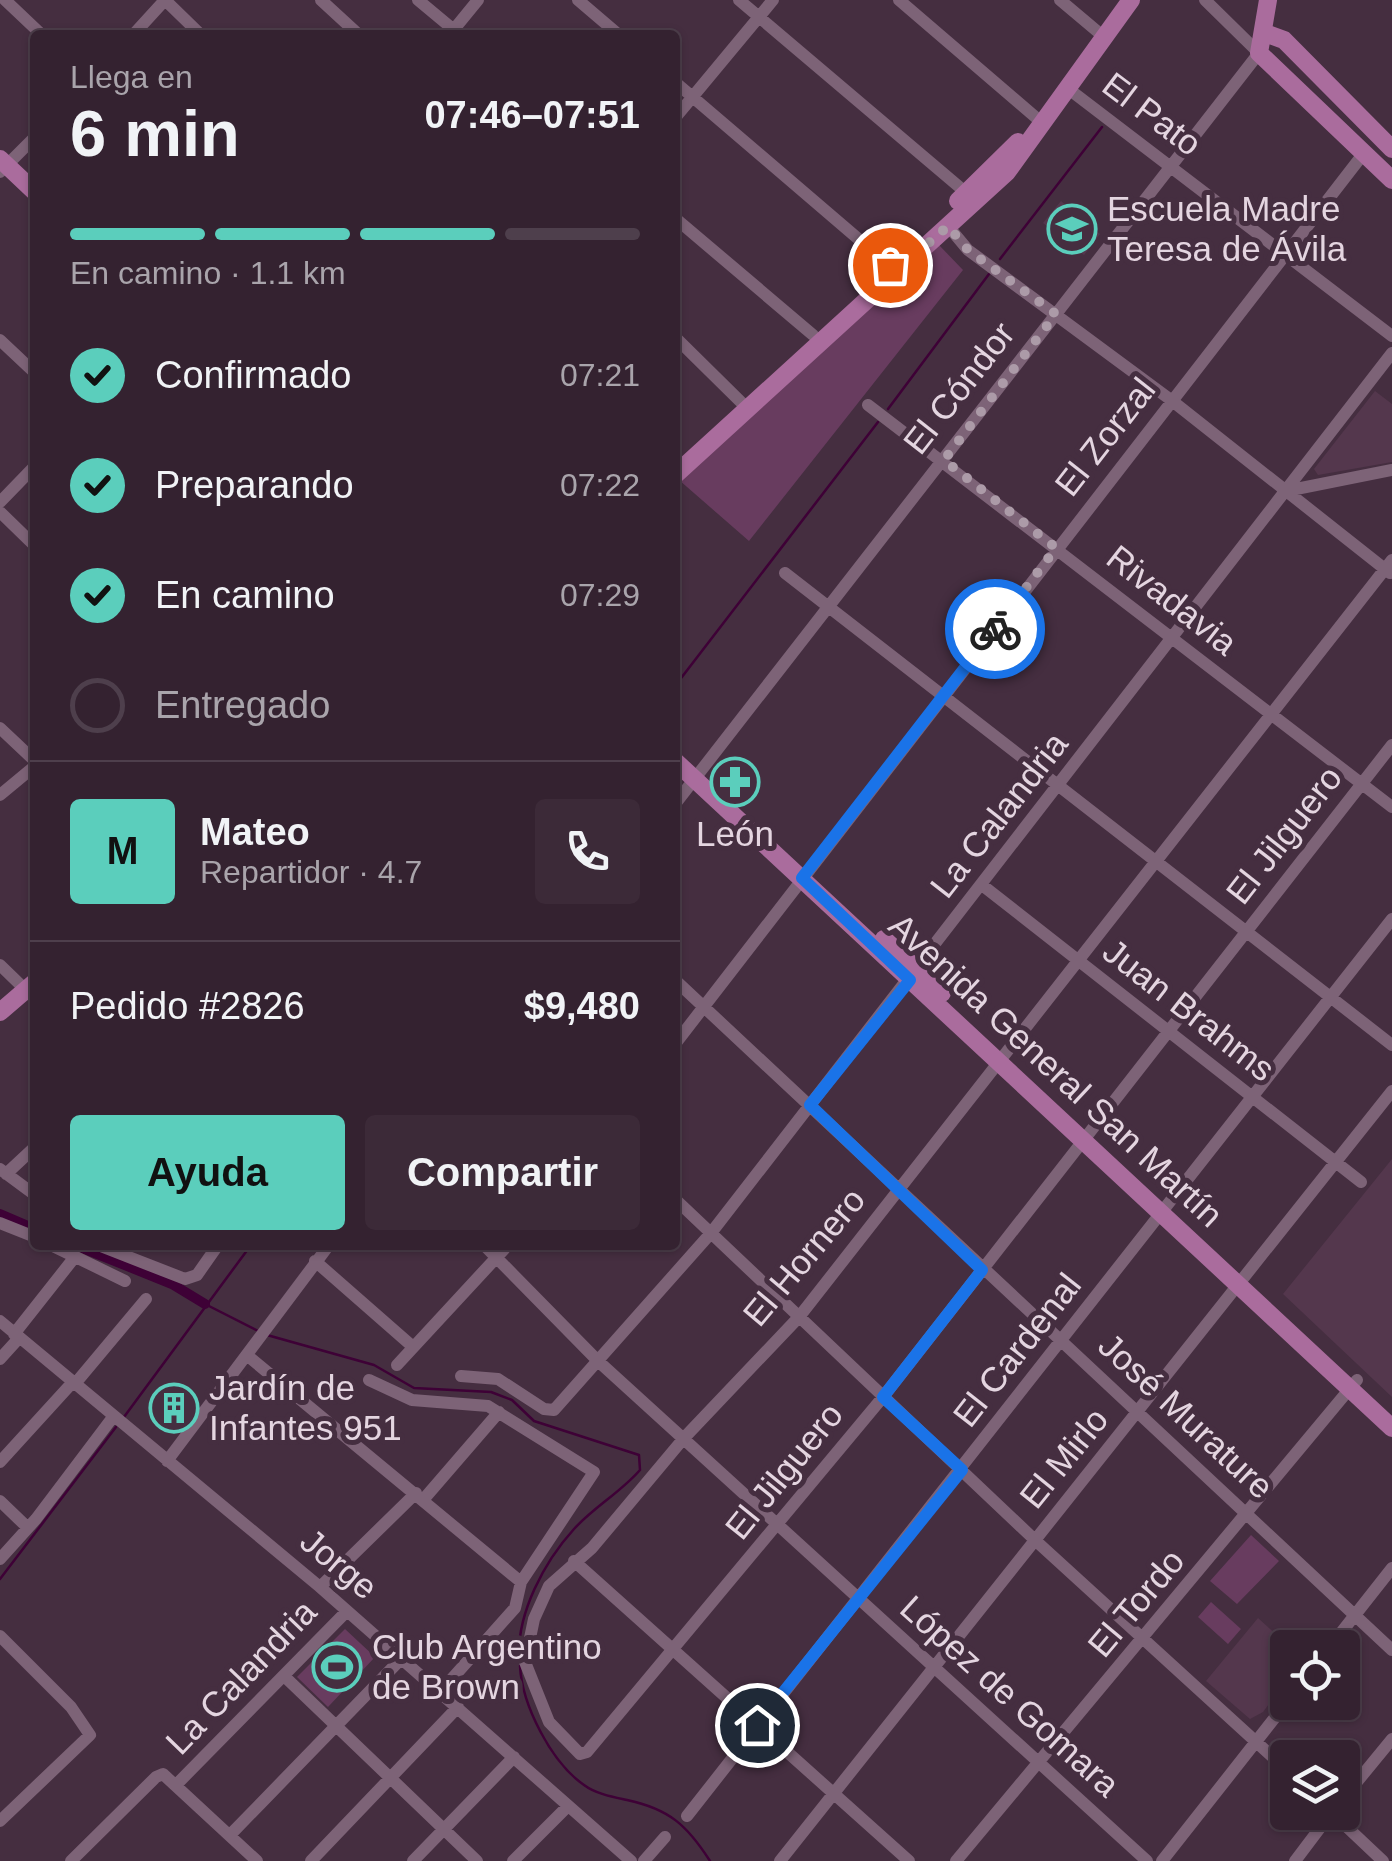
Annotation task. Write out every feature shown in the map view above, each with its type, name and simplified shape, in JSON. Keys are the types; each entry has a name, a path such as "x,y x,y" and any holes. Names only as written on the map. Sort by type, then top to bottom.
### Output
{"main road":[{"path":"680,456 746,406 813,335 948,226 1040,121 1131,0"},
{"name":"El Cóndor","path":"1259,53 1268,0"},
{"path":"1265,33 1284,40 1388,137"},
{"path":"1259,53 1392,180"},
{"path":"2,165 30,188"},
{"path":"680,470 971,197"},
{"name":"Avenida General San Martín","path":"680,752 698,775 1354,1384 1392,1428"},
{"name":"Avenida General San Martín","path":"680,765 698,775"},
{"path":"0,1012 30,995"},
{"path":"0,1027 30,996"},
{"name":"Avenida General San Martín","path":"1354,1384 1392,1412"}],"street":[{"path":"5,0 37,30"},
{"path":"138,30 165,0 196,30"},
{"path":"321,0 353,30"},
{"path":"418,0 451,30"},
{"path":"456,30 478,0"},
{"path":"578,0 614,30"},
{"path":"739,0 971,197"},
{"path":"680,112 773,0"},
{"path":"898,0 1040,121"},
{"path":"1060,0 1104,37"},
{"path":"1205,0 1259,53"},
{"name":"El Cóndor","path":"680,798 1259,53"},
{"path":"680,86 893,269"},
{"name":"El Pato","path":"1066,87 1392,336"},
{"path":"2,165 30,141"},
{"name":"El Zorzal","path":"680,1037 1364,152"},
{"path":"680,222 813,335"},
{"path":"948,226 968,250 1390,568"},
{"path":"0,340 30,368"},
{"path":"680,342 746,406"},
{"name":"La Calandria","path":"461,1376 498,1378 550,1411 598,1361 711,1233 1061,786 1392,353"},
{"name":"Rivadavia","path":"868,404 1392,807"},
{"path":"1286,490 1392,470"},
{"path":"0,502 30,471"},
{"path":"0,512 30,541"},
{"name":"El Hornero","path":"583,1755 548,1722 524,1655 549,1586 592,1548 684,1438 799,1317 1390,568"},
{"path":"784,574 1159,860 1392,1045"},
{"path":"0,728 30,758"},
{"name":"El Jilguero","path":"583,1755 778,1528 1392,746"},
{"path":"0,795 30,768"},
{"name":"Juan Brahms","path":"982,885 1361,1182"},
{"name":"El Cardenal","path":"687,1816 1392,919"},
{"path":"0,965 30,990"},
{"name":"José Murature","path":"680,984 1392,1650"},
{"name":"El Mirlo","path":"780,1861 1392,1091"},
{"path":"30,1151 3,1172 30,1191"},
{"path":"680,1204 1036,1541 1270,1755"},
{"path":"0,1223 30,1236"},
{"path":"60,1250 126,1281"},
{"path":"121,1250 185,1279 196,1275 214,1250"},
{"path":"168,1460 325,1250"},
{"name":"López de Gomara","path":"489,1250 598,1361 1147,1861"},
{"path":"397,1365 503,1250"},
{"path":"0,1359 74,1258"},
{"path":"315,1261 412,1346"},
{"path":"0,1462 146,1299"},
{"name":"Jorge","path":"0,1322 442,1691 625,1859"},
{"path":"252,1352 521,1582"},
{"path":"369,1380 412,1400 473,1402 499,1412 591,1468 592,1481 521,1582 516,1608 442,1691"},
{"name":"El Tordo","path":"956,1861 1354,1384"},
{"name":"La Calandria","path":"320,1587 419,1496 499,1412"},
{"path":"0,1558 118,1420"},
{"path":"0,1501 26,1526"},
{"path":"574,1561 909,1861"},
{"path":"1343,1630 1392,1568"},
{"name":"La Calandria","path":"70,1861 156,1776 173,1780 347,1611"},
{"path":"0,1636 72,1707 90,1731 88,1739 0,1822"},
{"path":"230,1835 402,1658"},
{"path":"284,1676 477,1861"},
{"path":"311,1861 458,1708"},
{"path":"1162,1861 1273,1720"},
{"path":"1360,1778 1392,1739"},
{"path":"413,1861 514,1757"},
{"path":"173,1780 256,1861"},
{"path":"513,1861 568,1806"},
{"path":"1294,1861 1319,1830"},
{"path":"1350,1830 1383,1861"},
{"path":"644,1861 665,1836"}],"shaded area":[{"name":"Escuela Madre Teresa de Ávila","path":"1061,201 1100,234 1084,255 1043,223"},
{"path":"939,245 963,270 749,541 680,479"},
{"path":"1375,391 1392,404 1392,462 1318,475 1314,469"},
{"path":"1392,1159 1392,1397 1283,1294"},
{"path":"1251,1535 1279,1561 1237,1604 1210,1581"},
{"path":"1211,1602 1241,1629 1228,1644 1198,1617"},
{"path":"1258,1618 1271,1630 1270,1702 1263,1712 1250,1719 1206,1681"},
{"name":"Club Argentino de Brown","path":"345,1629 375,1657 328,1707 297,1677"}],"waterway":[{"path":"1000,259 1102,127"},
{"path":"888,409 989,274"},
{"path":"680,679 878,422"},
{"path":"0,1214 30,1227"},
{"path":"87,1250 172,1284 205,1304"},
{"path":"124,1417 247,1250"},
{"path":"205,1304 260,1332"},
{"path":"267,1335 374,1365 414,1388 491,1392 512,1400 534,1421 639,1455 640,1470 574,1529 543,1572 528,1606 519,1658"},
{"path":"0,1579 116,1427"},
{"path":"520,1666 532,1715 550,1748 572,1775 594,1791 642,1804 676,1820 710,1861"}],"way so far":[{"path":"890,265 896,272 948,226 968,250 1056,314 944,460 1056,548 995,629"}],"place":[{"name":"Escuela Madre Teresa de Ávila","path":"1072,229"},
{"name":"León","path":"735,782"},
{"name":"Jardín de Infantes 951","path":"174,1408"},
{"name":"Club Argentino de Brown","path":"337,1667"}],"route":[{"path":"757,1725 962,1470 883,1397 982,1270 810,1105 910,980 802,878 995,629"}]}
